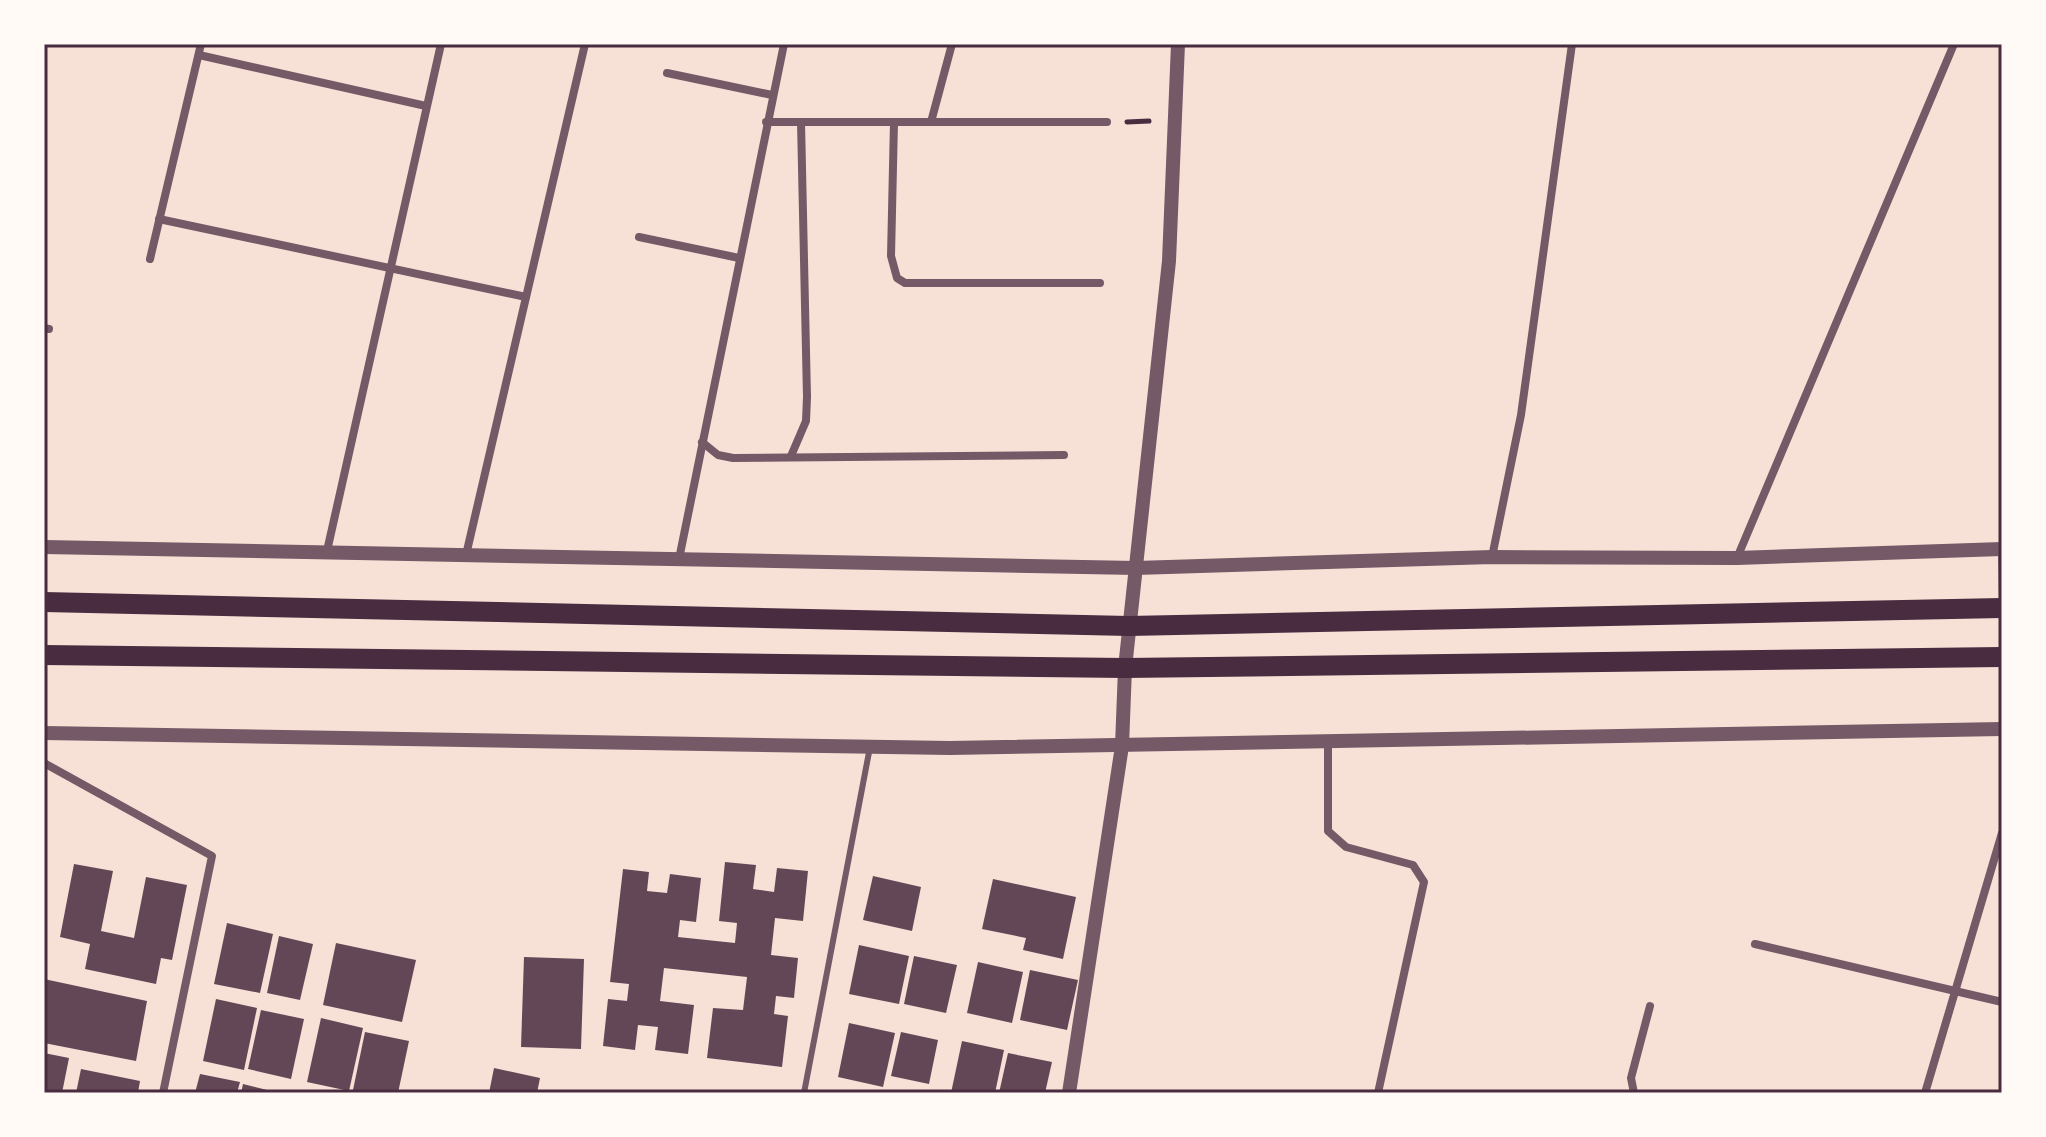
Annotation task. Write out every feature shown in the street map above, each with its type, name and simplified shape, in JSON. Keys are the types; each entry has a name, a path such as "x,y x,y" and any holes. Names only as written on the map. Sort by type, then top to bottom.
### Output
{"main road":[{"path":"44,602 1129,626 2002,608"},
{"path":"44,655 1125,668 2002,657"}],"street":[{"path":"150,259 201,44"},
{"path":"327,551 441,44"},
{"path":"466,555 585,44"},
{"path":"679,559 784,44"},
{"path":"931,122 952,44"},
{"path":"1069,1093 1122,746 1129,626 1169,261 1178,44"},
{"path":"1492,557 1521,415 1572,44"},
{"path":"1737,558 1954,44"},
{"path":"199,55 426,106"},
{"path":"667,73 772,95"},
{"path":"766,122 1107,122"},
{"path":"791,456 806,421 807,397 801,122"},
{"path":"894,122 891,256 897,278 905,283 1100,283"},
{"path":"159,219 526,297"},
{"path":"639,237 739,258"},
{"path":"702,442 718,455 733,458 1064,455"},
{"path":"44,547 139,552 327,551 1136,568 1492,557 1737,558 2001,548"},
{"path":"44,733 870,747 1122,746 2002,729"},
{"path":"1328,740 1328,831 1346,847 1413,865 1424,882 1378,1093"},
{"path":"44,763 212,856 163,1093"},
{"path":"1925,1093 2002,833"},
{"path":"1755,944 2002,1002"},
{"path":"1634,1093 1631,1078 1650,1006"}],"lane":[{"path":"2001,548 2002,608"},
{"path":"804,1093 870,747"}],"path":[{"path":"1107,122 1174,121"}],"building":[{"path":"725,862 756,865 753,889 774,892 777,868 808,871 803,921 775,918 771,955 798,958 794,998 776,996 774,1014 788,1016 782,1067 707,1058 713,1008 743,1010 747,977 664,968 660,1001 694,1005 688,1054 655,1050 658,1027 638,1025 635,1050 603,1046 608,999 627,1001 629,984 610,982 623,869 649,872 647,891 667,893 670,874 701,878 696,922 680,920 678,937 735,943 737,923 719,921"},
{"path":"74,864 113,871 101,931 134,938 146,877 187,885 172,960 161,958 156,984 85,969 90,944 60,937"},
{"path":"873,876 921,887 912,931 863,920"},
{"path":"993,879 1076,897 1063,959 1023,950 1026,938 982,929"},
{"path":"227,923 273,934 260,993 214,984"},
{"path":"279,936 313,944 300,1000 267,993"},
{"path":"336,943 416,960 402,1022 323,1005"},
{"path":"859,945 909,956 899,1004 849,994"},
{"path":"914,956 957,965 946,1013 904,1004"},
{"path":"524,957 584,959 581,1049 521,1047"},
{"path":"978,962 1023,972 1012,1023 967,1013"},
{"path":"1030,970 1078,980 1067,1030 1020,1020"},
{"path":"44,979 147,1001 136,1061 44,1043"},
{"path":"216,999 257,1008 244,1070 203,1061"},
{"path":"261,1010 304,1019 291,1079 248,1069"},
{"path":"321,1018 363,1028 349,1091 307,1082"},
{"path":"849,1023 895,1033 883,1087 838,1077"},
{"path":"365,1032 409,1041 398,1093 353,1090"},
{"path":"901,1032 938,1040 929,1084 891,1076"},
{"path":"962,1041 1004,1050 995,1093 951,1093"},
{"path":"44,1053 69,1058 62,1093 44,1093"},
{"path":"1008,1053 1052,1062 1045,1093 999,1093"},
{"path":"494,1068 540,1078 537,1093 489,1093"},
{"path":"81,1069 140,1081 138,1093 76,1093"},
{"path":"200,1074 240,1082 237,1093 195,1093"},
{"path":"243,1084 275,1092 275,1093 241,1093"}]}
